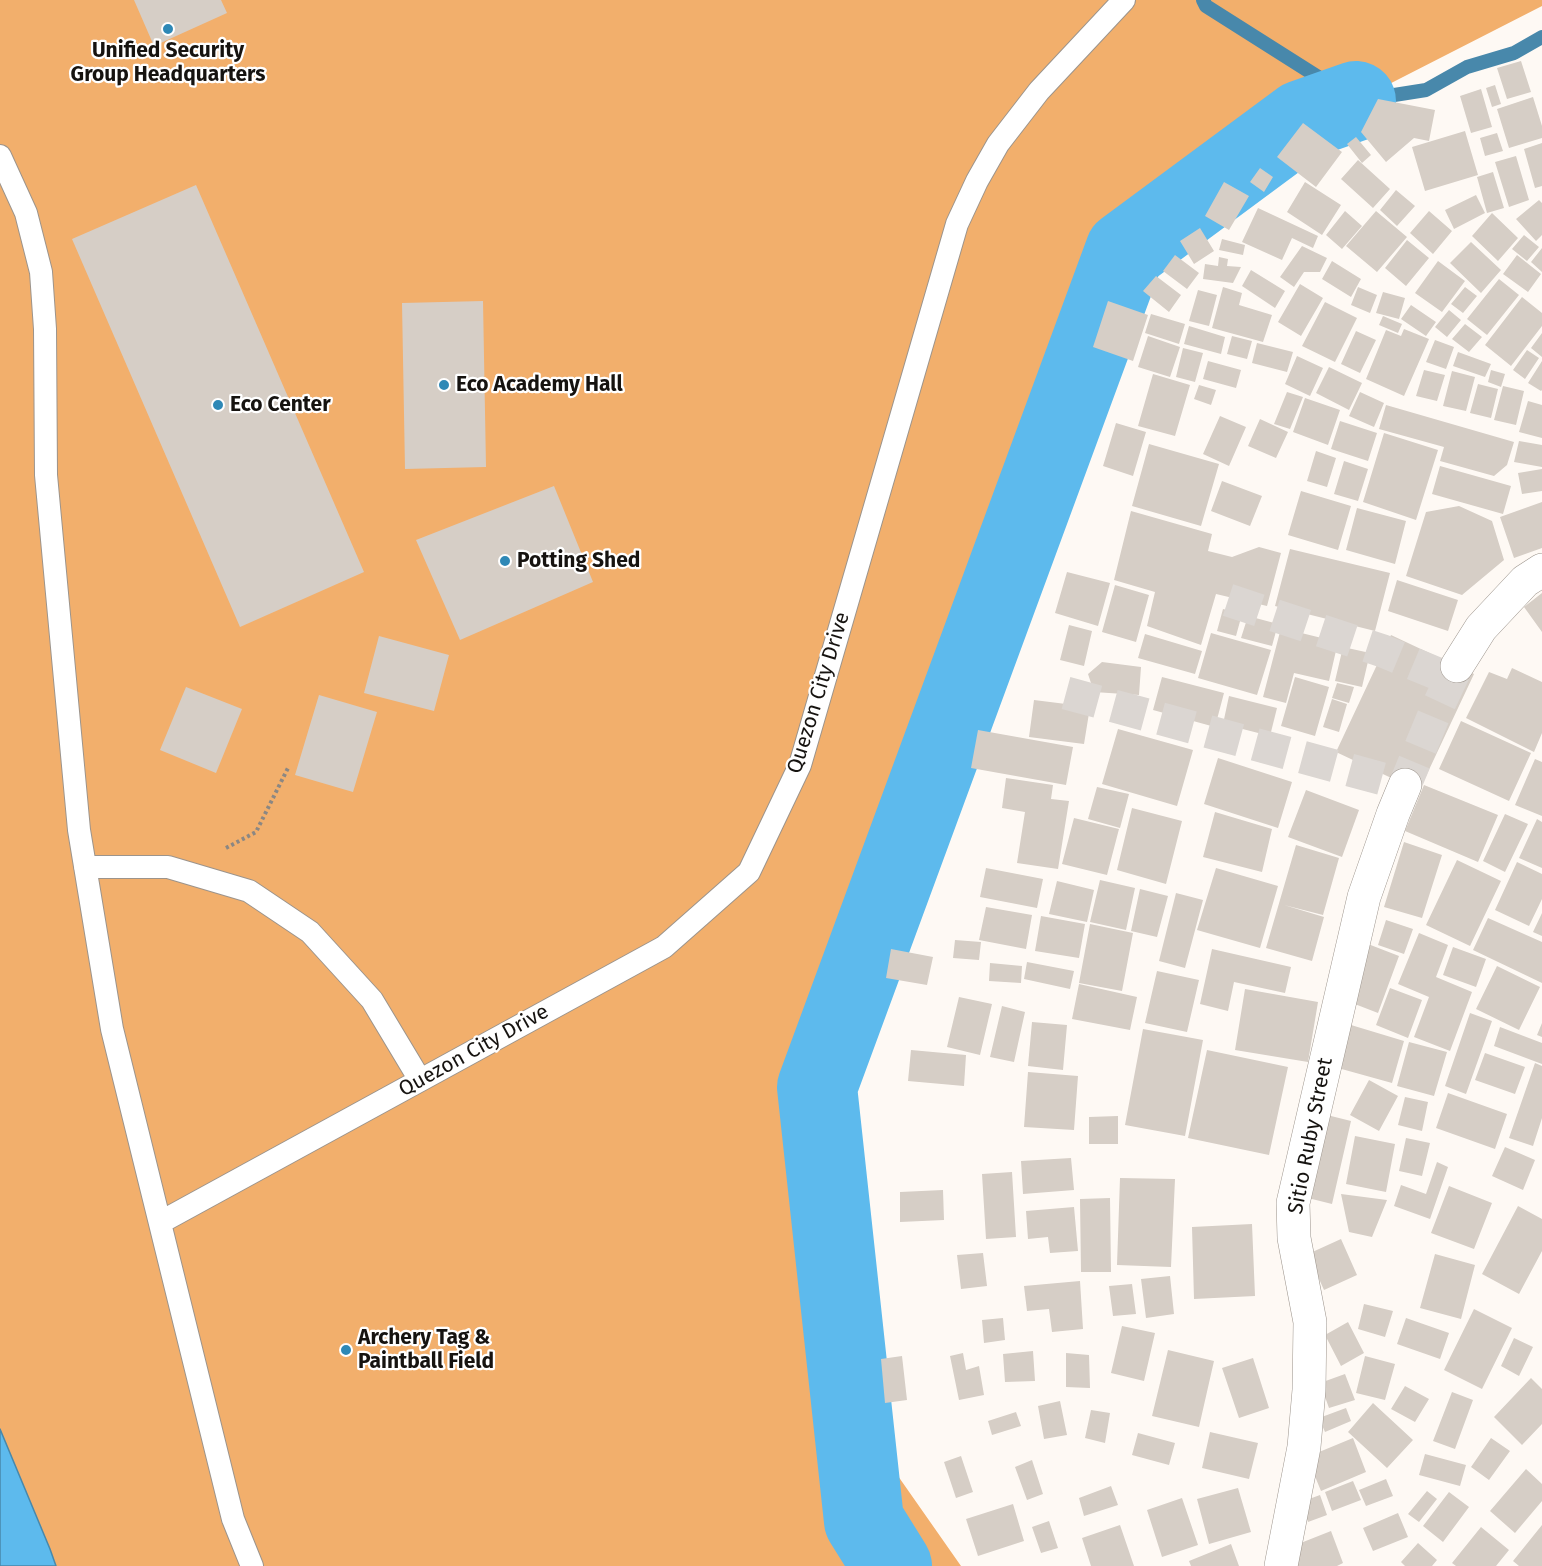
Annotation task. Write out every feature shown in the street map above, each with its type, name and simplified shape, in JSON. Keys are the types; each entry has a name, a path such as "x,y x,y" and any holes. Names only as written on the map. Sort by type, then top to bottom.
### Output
{"street":[{"path":"1457,666 1481,628 1525,581 1542,570"},
{"name":"Sitio Ruby Street","path":"1281,1566 1304,1448 1309,1390 1310,1322 1294,1238 1293,1203 1364,897 1405,785"}],"lane":[{"name":"Quezon City Drive","path":"161,1222 664,947 749,872 800,765 957,224 977,181 998,144 1039,91 1125,0"},
{"path":"0,156 26,213 41,272 45,329 46,475 79,830 112,1029 233,1519 252,1566"},
{"path":"84,867 168,867 249,891 310,932 364,991 372,1000 420,1080"}],"path":[{"path":"215,848 226,848 256,832 289,766"}],"shaded area":[{"path":"0,0 1542,0 1542,6 1356,101 1302,120 1125,251 817,1087 873,1273 884,1456 961,1566 56,1566 0,1429"}],"water":[{"path":"0,1429 50,1549 56,1566 0,1566"}],"building":[{"name":"Unified Security Group Headquarters","path":"134,0 221,0 227,13 154,46"},
{"path":"1521,61 1531,92 1507,99 1497,68"},
{"path":"1495,85 1501,104 1492,107 1486,88"},
{"path":"1481,89 1492,127 1471,133 1460,96"},
{"path":"1533,97 1542,126 1542,138 1509,148 1497,109"},
{"path":"1378,99 1435,110 1429,141 1414,138 1386,162 1361,132"},
{"path":"1303,123 1342,152 1316,187 1277,157"},
{"path":"1465,131 1478,175 1425,191 1412,147"},
{"path":"1497,133 1503,151 1485,156 1480,138"},
{"path":"1356,137 1371,155 1362,163 1347,144"},
{"path":"1542,143 1542,186 1535,188 1524,149"},
{"path":"1516,156 1529,200 1509,207 1495,162"},
{"path":"1358,160 1390,189 1373,208 1341,179"},
{"path":"1260,168 1273,177 1264,192 1250,182"},
{"path":"1493,172 1504,208 1487,213 1477,177"},
{"path":"1224,182 1249,196 1229,230 1205,216"},
{"path":"1305,182 1341,205 1322,235 1287,212"},
{"name":"Eco Center","path":"196,185 364,572 240,627 72,239"},
{"path":"1396,190 1415,206 1397,226 1380,210"},
{"path":"1476,195 1485,213 1454,229 1445,210"},
{"path":"1539,200 1542,203 1542,235 1536,241 1516,219"},
{"path":"1258,208 1318,236 1313,248 1292,238 1282,260 1242,242"},
{"path":"1345,211 1362,226 1342,249 1326,235"},
{"path":"1376,211 1407,237 1377,272 1346,246"},
{"path":"1429,211 1452,231 1433,254 1410,233"},
{"path":"1492,213 1518,238 1498,261 1472,236"},
{"path":"1200,228 1214,251 1194,264 1180,241"},
{"path":"1524,235 1539,247 1527,261 1512,249"},
{"path":"1222,239 1245,245 1243,255 1219,250"},
{"path":"1407,240 1429,258 1406,286 1385,268"},
{"path":"1471,242 1501,270 1481,293 1450,263"},
{"path":"1302,246 1327,258 1320,272 1304,272 1294,287 1280,277"},
{"path":"1542,248 1542,272 1531,262"},
{"path":"1175,255 1199,273 1187,289 1163,271"},
{"path":"1517,255 1541,274 1528,292 1503,274"},
{"path":"1219,257 1228,259 1227,266 1241,267 1233,283 1203,279 1205,264 1218,266"},
{"path":"1332,261 1361,279 1351,297 1322,279"},
{"path":"1438,261 1465,281 1442,312 1415,293"},
{"path":"1251,270 1285,291 1275,308 1242,286"},
{"path":"1156,276 1181,295 1169,312 1143,291"},
{"path":"1499,279 1519,295 1487,335 1467,319"},
{"path":"1300,284 1323,298 1301,336 1278,322"},
{"path":"1223,287 1242,293 1239,305 1272,315 1263,342 1212,328"},
{"path":"1358,287 1377,295 1370,313 1351,305"},
{"path":"1465,287 1477,296 1463,313 1451,304"},
{"path":"1198,290 1217,295 1209,326 1189,321"},
{"path":"1383,292 1405,298 1399,319 1376,313"},
{"path":"1522,297 1542,313 1542,326 1511,366 1485,345"},
{"name":"Eco Academy Hall","path":"483,301 486,467 405,469 402,303"},
{"path":"1108,301 1148,315 1133,361 1093,347"},
{"path":"1325,302 1357,318 1335,362 1302,346"},
{"path":"1411,305 1436,322 1426,336 1401,319"},
{"path":"1449,310 1461,320 1447,337 1435,327"},
{"path":"1151,314 1185,324 1179,344 1145,333"},
{"path":"1383,316 1402,324 1398,333 1379,325"},
{"path":"1465,324 1482,337 1469,352 1452,339"},
{"path":"1189,326 1225,337 1221,354 1184,344"},
{"path":"1404,329 1429,339 1404,396 1366,379 1386,330 1401,336"},
{"path":"1356,331 1376,340 1360,373 1341,364"},
{"path":"1542,333 1542,357 1531,348"},
{"path":"1148,336 1180,347 1170,377 1138,367"},
{"path":"1232,336 1252,341 1247,359 1227,354"},
{"path":"1435,340 1454,347 1446,369 1426,362"},
{"path":"1257,343 1293,352 1287,372 1252,363"},
{"path":"1183,348 1203,353 1195,382 1176,377"},
{"path":"1527,350 1539,358 1525,379 1513,370"},
{"path":"1458,352 1491,364 1485,377 1453,366"},
{"path":"1297,356 1323,368 1310,396 1285,384"},
{"path":"1208,361 1241,370 1236,388 1203,379"},
{"path":"1542,361 1542,390 1541,391 1528,383"},
{"path":"1329,367 1362,383 1349,410 1316,393"},
{"path":"1424,370 1445,375 1437,401 1416,396"},
{"path":"1491,370 1505,374 1501,387 1488,382"},
{"path":"1452,371 1475,377 1466,411 1443,406"},
{"path":"1153,374 1190,385 1175,436 1138,426"},
{"path":"1478,384 1498,389 1491,418 1470,413"},
{"path":"1199,385 1216,390 1211,405 1194,399"},
{"path":"1503,386 1524,391 1516,425 1494,420"},
{"path":"1287,392 1303,397 1290,429 1274,424"},
{"path":"1360,392 1384,403 1374,427 1349,416"},
{"path":"1305,398 1340,410 1328,445 1293,432"},
{"path":"1528,401 1542,405 1542,438 1519,432"},
{"path":"1386,405 1514,442 1507,465 1494,476 1440,461 1444,447 1379,429"},
{"path":"1220,416 1246,427 1229,466 1203,454"},
{"path":"1260,419 1288,432 1276,458 1248,446"},
{"path":"1340,421 1377,433 1368,461 1331,449"},
{"path":"1116,423 1146,432 1133,476 1103,466"},
{"path":"1384,433 1438,450 1416,520 1363,502"},
{"path":"1519,441 1542,445 1542,467 1514,462"},
{"path":"1149,444 1219,464 1201,526 1132,506"},
{"path":"1316,451 1336,458 1327,487 1307,481"},
{"path":"1344,461 1368,469 1358,501 1334,494"},
{"path":"1440,466 1511,486 1503,514 1432,494"},
{"path":"1542,469 1542,491 1522,494 1518,473"},
{"path":"1222,481 1262,496 1250,526 1211,511"},
{"name":"Potting Shed","path":"554,486 593,582 460,640 416,540"},
{"path":"1301,491 1351,506 1338,550 1288,535"},
{"path":"1542,502 1542,548 1514,558 1500,517"},
{"path":"1459,506 1492,521 1504,560 1462,595 1406,576 1426,512"},
{"path":"1357,508 1406,521 1395,564 1346,550"},
{"path":"1131,511 1212,534 1208,551 1232,557 1259,547 1281,553 1267,606 1216,594 1201,645 1147,626 1155,592 1114,580"},
{"path":"1290,549 1390,573 1375,631 1275,606"},
{"path":"1067,572 1110,583 1098,626 1055,613"},
{"path":"1397,580 1458,600 1448,631 1388,611"},
{"path":"1115,585 1149,595 1136,642 1102,632"},
{"path":"1542,593 1542,632 1524,607"},
{"path":"1223,609 1242,614 1236,636 1217,631"},
{"path":"1248,616 1278,624 1272,646 1241,638"},
{"path":"1069,625 1092,631 1084,666 1060,660"},
{"path":"1281,628 1338,642 1329,681 1294,673 1286,703 1263,697"},
{"path":"1211,633 1271,650 1257,695 1198,678"},
{"path":"1145,634 1202,651 1195,674 1138,658"},
{"path":"1391,635 1474,674 1419,791 1336,752"},
{"path":"379,636 449,655 434,711 364,693"},
{"path":"1343,647 1370,653 1362,687 1335,681"},
{"path":"1102,662 1141,667 1139,695 1094,692 1088,674"},
{"path":"1512,668 1542,682 1542,733 1534,752 1466,718 1489,672 1507,679"},
{"path":"1162,677 1224,693 1215,727 1153,710"},
{"path":"1295,677 1329,687 1315,736 1281,726"},
{"path":"1337,683 1354,687 1349,703 1332,698"},
{"path":"186,687 242,709 216,773 160,750"},
{"path":"319,695 377,712 353,792 295,775"},
{"path":"1229,696 1277,708 1270,736 1223,724"},
{"path":"1332,699 1347,704 1339,732 1323,727"},
{"path":"1034,700 1090,707 1084,744 1029,737"},
{"path":"1461,721 1531,753 1509,801 1439,769"},
{"path":"1118,729 1193,750 1177,806 1102,784"},
{"path":"978,730 1073,747 1066,785 971,768"},
{"path":"1218,758 1292,782 1278,828 1204,804"},
{"path":"1535,759 1542,762 1542,816 1515,805"},
{"path":"1006,778 1053,785 1051,799 1069,801 1058,869 1017,863 1025,812 1002,808"},
{"path":"1424,785 1498,815 1478,862 1405,831"},
{"path":"1097,787 1129,794 1120,828 1088,819"},
{"path":"1306,790 1359,810 1342,857 1288,837"},
{"path":"1132,808 1182,821 1166,884 1117,870"},
{"path":"1215,812 1272,829 1262,872 1203,857"},
{"path":"1505,814 1528,824 1505,872 1483,861"},
{"path":"1074,818 1119,829 1107,875 1062,864"},
{"path":"1537,819 1542,822 1542,868 1519,858"},
{"path":"1404,842 1442,855 1422,918 1384,907"},
{"path":"1296,845 1339,858 1323,915 1284,905 1324,917 1312,961 1266,948"},
{"path":"1457,860 1501,881 1470,946 1426,925"},
{"path":"1517,862 1542,874 1542,899 1529,926 1495,910"},
{"path":"986,868 1043,879 1037,908 980,897"},
{"path":"1216,868 1278,886 1260,948 1197,930"},
{"path":"1100,880 1135,888 1126,930 1090,922"},
{"path":"1057,881 1094,890 1087,922 1049,914"},
{"path":"1140,889 1168,896 1157,937 1131,931"},
{"path":"1176,893 1203,900 1185,968 1159,961"},
{"path":"986,907 1032,915 1026,949 979,940"},
{"path":"1542,913 1542,936 1533,932"},
{"path":"1041,916 1085,924 1079,958 1035,951"},
{"path":"1488,918 1542,942 1542,983 1473,950"},
{"path":"1386,920 1413,929 1404,954 1378,945"},
{"path":"1090,924 1133,933 1122,991 1079,983"},
{"path":"1419,933 1448,945 1436,977 1472,992 1450,1051 1414,1037 1429,997 1398,984"},
{"path":"955,940 981,942 979,960 953,958"},
{"path":"1368,944 1399,956 1378,1013 1347,1001"},
{"path":"1453,947 1486,959 1476,987 1443,975"},
{"path":"891,949 933,957 927,985 886,978"},
{"path":"1212,949 1291,967 1285,993 1234,982 1228,1011 1200,1004"},
{"path":"1027,962 1074,971 1070,989 1024,979"},
{"path":"990,963 1022,966 1021,983 989,981"},
{"path":"1497,966 1540,987 1519,1030 1476,1009"},
{"path":"1157,971 1199,980 1187,1032 1145,1023"},
{"path":"1079,984 1137,997 1130,1030 1072,1019"},
{"path":"1390,988 1422,1000 1408,1038 1376,1025"},
{"path":"1245,989 1318,1002 1308,1062 1235,1050"},
{"path":"959,997 992,1004 980,1055 947,1047"},
{"path":"1002,1006 1025,1012 1014,1062 990,1057"},
{"path":"1470,1013 1492,1021 1466,1094 1445,1086"},
{"path":"1032,1022 1067,1025 1063,1070 1028,1066"},
{"path":"1542,1023 1542,1037 1537,1035"},
{"path":"1351,1025 1404,1041 1392,1083 1338,1068"},
{"path":"1500,1027 1542,1043 1542,1064 1494,1046"},
{"path":"1143,1029 1203,1040 1185,1136 1125,1125"},
{"path":"1409,1042 1447,1052 1434,1096 1397,1086"},
{"path":"911,1050 966,1055 964,1086 908,1081"},
{"path":"1207,1050 1288,1067 1269,1155 1188,1138"},
{"path":"1485,1053 1525,1067 1515,1094 1475,1080"},
{"path":"1535,1063 1542,1066 1542,1118 1533,1146 1509,1138"},
{"path":"1028,1072 1078,1076 1074,1130 1024,1127"},
{"path":"1369,1080 1398,1096 1379,1131 1350,1115"},
{"path":"1448,1093 1507,1114 1495,1149 1436,1128"},
{"path":"1405,1097 1428,1102 1422,1131 1398,1125"},
{"path":"1327,1115 1351,1121 1332,1204 1308,1198"},
{"path":"1118,1116 1118,1144 1089,1144 1089,1117"},
{"path":"1355,1136 1395,1144 1386,1192 1346,1184"},
{"path":"1406,1138 1430,1143 1422,1176 1399,1171"},
{"path":"1505,1147 1535,1160 1523,1190 1492,1176"},
{"path":"1071,1158 1074,1190 1023,1194 1021,1161"},
{"path":"1437,1162 1448,1167 1430,1219 1394,1206 1401,1185 1426,1194"},
{"path":"1012,1172 1016,1237 986,1239 982,1174"},
{"path":"1120,1178 1175,1179 1171,1267 1117,1265"},
{"path":"1449,1186 1492,1203 1474,1249 1431,1233"},
{"path":"943,1190 944,1220 900,1222 900,1192"},
{"path":"1341,1194 1387,1200 1372,1237 1349,1232"},
{"path":"1110,1198 1111,1272 1081,1272 1080,1199"},
{"path":"1518,1206 1542,1219 1542,1251 1519,1294 1482,1274"},
{"path":"1074,1207 1078,1251 1050,1253 1048,1237 1028,1239 1026,1211"},
{"path":"1252,1224 1255,1296 1194,1299 1192,1227"},
{"path":"1341,1239 1357,1275 1324,1290 1308,1254"},
{"path":"983,1253 987,1286 961,1289 957,1255"},
{"path":"1435,1254 1475,1265 1461,1319 1420,1308"},
{"path":"1170,1276 1174,1314 1146,1318 1141,1279"},
{"path":"1080,1281 1083,1329 1052,1332 1049,1309 1027,1311 1024,1286"},
{"path":"1132,1284 1136,1314 1113,1316 1109,1286"},
{"path":"1364,1304 1393,1311 1385,1337 1358,1329"},
{"path":"1474,1309 1512,1328 1482,1389 1444,1370"},
{"path":"1003,1318 1005,1340 984,1343 982,1320"},
{"path":"1406,1318 1449,1333 1440,1359 1397,1344"},
{"path":"1348,1322 1364,1353 1341,1366 1325,1335"},
{"path":"1122,1326 1155,1333 1144,1381 1111,1373"},
{"path":"1514,1338 1533,1347 1519,1376 1501,1366"},
{"path":"1168,1350 1214,1361 1199,1427 1152,1416"},
{"path":"1033,1351 1035,1381 1005,1382 1003,1354"},
{"path":"963,1353 966,1370 979,1366 984,1395 959,1400 950,1356"},
{"path":"1066,1353 1089,1355 1090,1388 1066,1387"},
{"path":"902,1356 907,1400 885,1403 881,1359"},
{"path":"1365,1356 1395,1364 1385,1400 1356,1393"},
{"path":"1253,1358 1269,1408 1239,1418 1222,1368"},
{"path":"1345,1374 1355,1400 1329,1408 1320,1383"},
{"path":"1531,1378 1542,1389 1542,1424 1522,1445 1494,1417"},
{"path":"1405,1386 1429,1399 1415,1422 1391,1409"},
{"path":"1452,1392 1473,1400 1455,1449 1433,1441"},
{"path":"1060,1401 1067,1435 1044,1439 1038,1406"},
{"path":"1373,1403 1413,1440 1387,1468 1348,1432"},
{"path":"1346,1408 1351,1421 1325,1432 1319,1418"},
{"path":"1091,1410 1110,1413 1105,1443 1085,1438"},
{"path":"1016,1412 1021,1426 992,1435 988,1421"},
{"path":"1210,1432 1258,1443 1249,1479 1202,1468"},
{"path":"1138,1433 1175,1443 1169,1465 1132,1455"},
{"path":"1353,1438 1366,1472 1321,1491 1307,1457"},
{"path":"1491,1438 1510,1451 1489,1480 1471,1467"},
{"path":"1425,1454 1466,1465 1460,1486 1419,1475"},
{"path":"961,1456 973,1492 956,1498 944,1462"},
{"path":"1032,1460 1043,1494 1027,1500 1015,1467"},
{"path":"1526,1469 1542,1484 1542,1501 1515,1533 1490,1511"},
{"path":"1386,1479 1393,1496 1366,1506 1359,1490"},
{"path":"1353,1481 1361,1500 1332,1511 1325,1492"},
{"path":"1111,1486 1118,1505 1084,1516 1079,1498"},
{"path":"1238,1488 1251,1532 1209,1544 1197,1499"},
{"path":"1427,1491 1437,1499 1419,1522 1408,1514"},
{"path":"1449,1492 1469,1507 1443,1542 1423,1526"},
{"path":"1320,1495 1327,1515 1308,1522 1301,1502"},
{"path":"1182,1498 1198,1545 1162,1557 1147,1510"},
{"path":"1013,1504 1024,1541 978,1556 966,1519"},
{"path":"1398,1513 1408,1537 1373,1551 1363,1528"},
{"path":"1049,1521 1058,1548 1041,1553 1032,1527"},
{"path":"1120,1525 1134,1566 1091,1566 1082,1538"},
{"path":"1542,1525 1542,1566 1519,1566 1513,1561"},
{"path":"1481,1527 1509,1550 1496,1566 1456,1566 1452,1563"},
{"path":"1331,1531 1343,1563 1337,1566 1295,1566 1288,1548"},
{"path":"1418,1543 1437,1560 1432,1566 1405,1566 1401,1562"},
{"path":"1231,1544 1239,1566 1191,1566 1189,1561"}],"waterway":[{"path":"1203,0 1206,6 1356,101 1426,90 1467,67 1514,53 1542,37"},
{"path":"892,1566 864,1521 817,1087 1125,251 1302,120 1356,101"}],"tunnel":[{"path":"1228,600 1383,651 1450,679"},
{"path":"1066,693 1405,785 1457,666"}],"place":[{"name":"Unified Security Group Headquarters","path":"168,29"},
{"name":"Eco Academy Hall","path":"444,385"},
{"name":"Eco Center","path":"218,405"},
{"name":"Potting Shed","path":"505,561"},
{"name":"Archery Tag & Paintball Field","path":"346,1350"}]}
